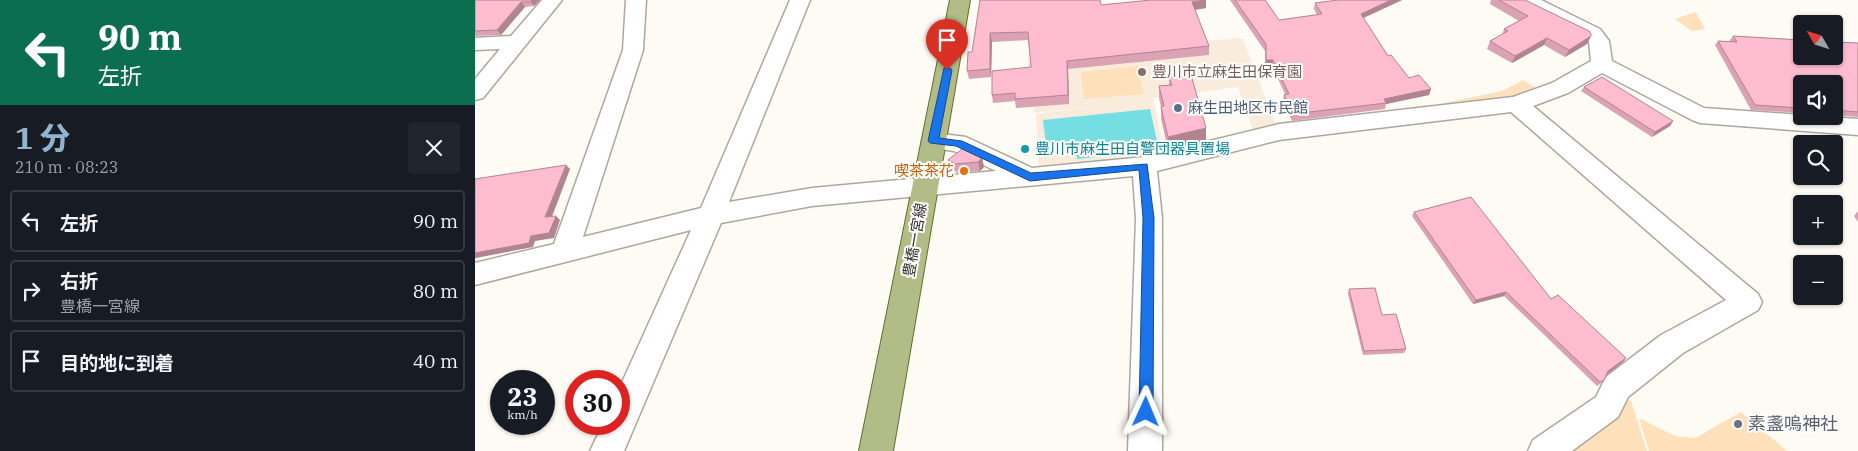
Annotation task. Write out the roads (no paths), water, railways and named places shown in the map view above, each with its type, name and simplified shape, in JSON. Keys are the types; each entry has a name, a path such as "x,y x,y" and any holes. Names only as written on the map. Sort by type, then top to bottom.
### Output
{"main road":[{"name":"豊橋一宮線","path":"876,451 960,0"}],"street":[{"path":"475,93 552,0"},
{"path":"565,250 633,50 636,0"},
{"path":"607,451 711,215 800,0"},
{"path":"1531,1 1593,33 1599,41 1602,64"},
{"path":"475,44 517,42"},
{"path":"475,274 711,215 812,197 1143,166 1279,132 1516,104 1560,88 1602,64"},
{"path":"1602,64 1700,115 1858,127"},
{"path":"1516,104 1748,302 1672,344 1617,387 1607,407 1545,451"},
{"path":"934,141 958,143 1030,177"},
{"path":"1143,166 1149,218 1145,451"}],"water":[{"path":"1150,109 1159,150 1077,159 1074,142 1046,145 1043,120"}],"place":[{"name":"豊川市立麻生田保育園","path":"1142,72"},
{"name":"麻生田地区市民館","path":"1178,108"},
{"name":"豊川市麻生田自警団器具置場","path":"1025,149"},
{"name":"喫茶茶花","path":"964,171"},
{"name":"素盞嗚神社","path":"1738,424"}]}
